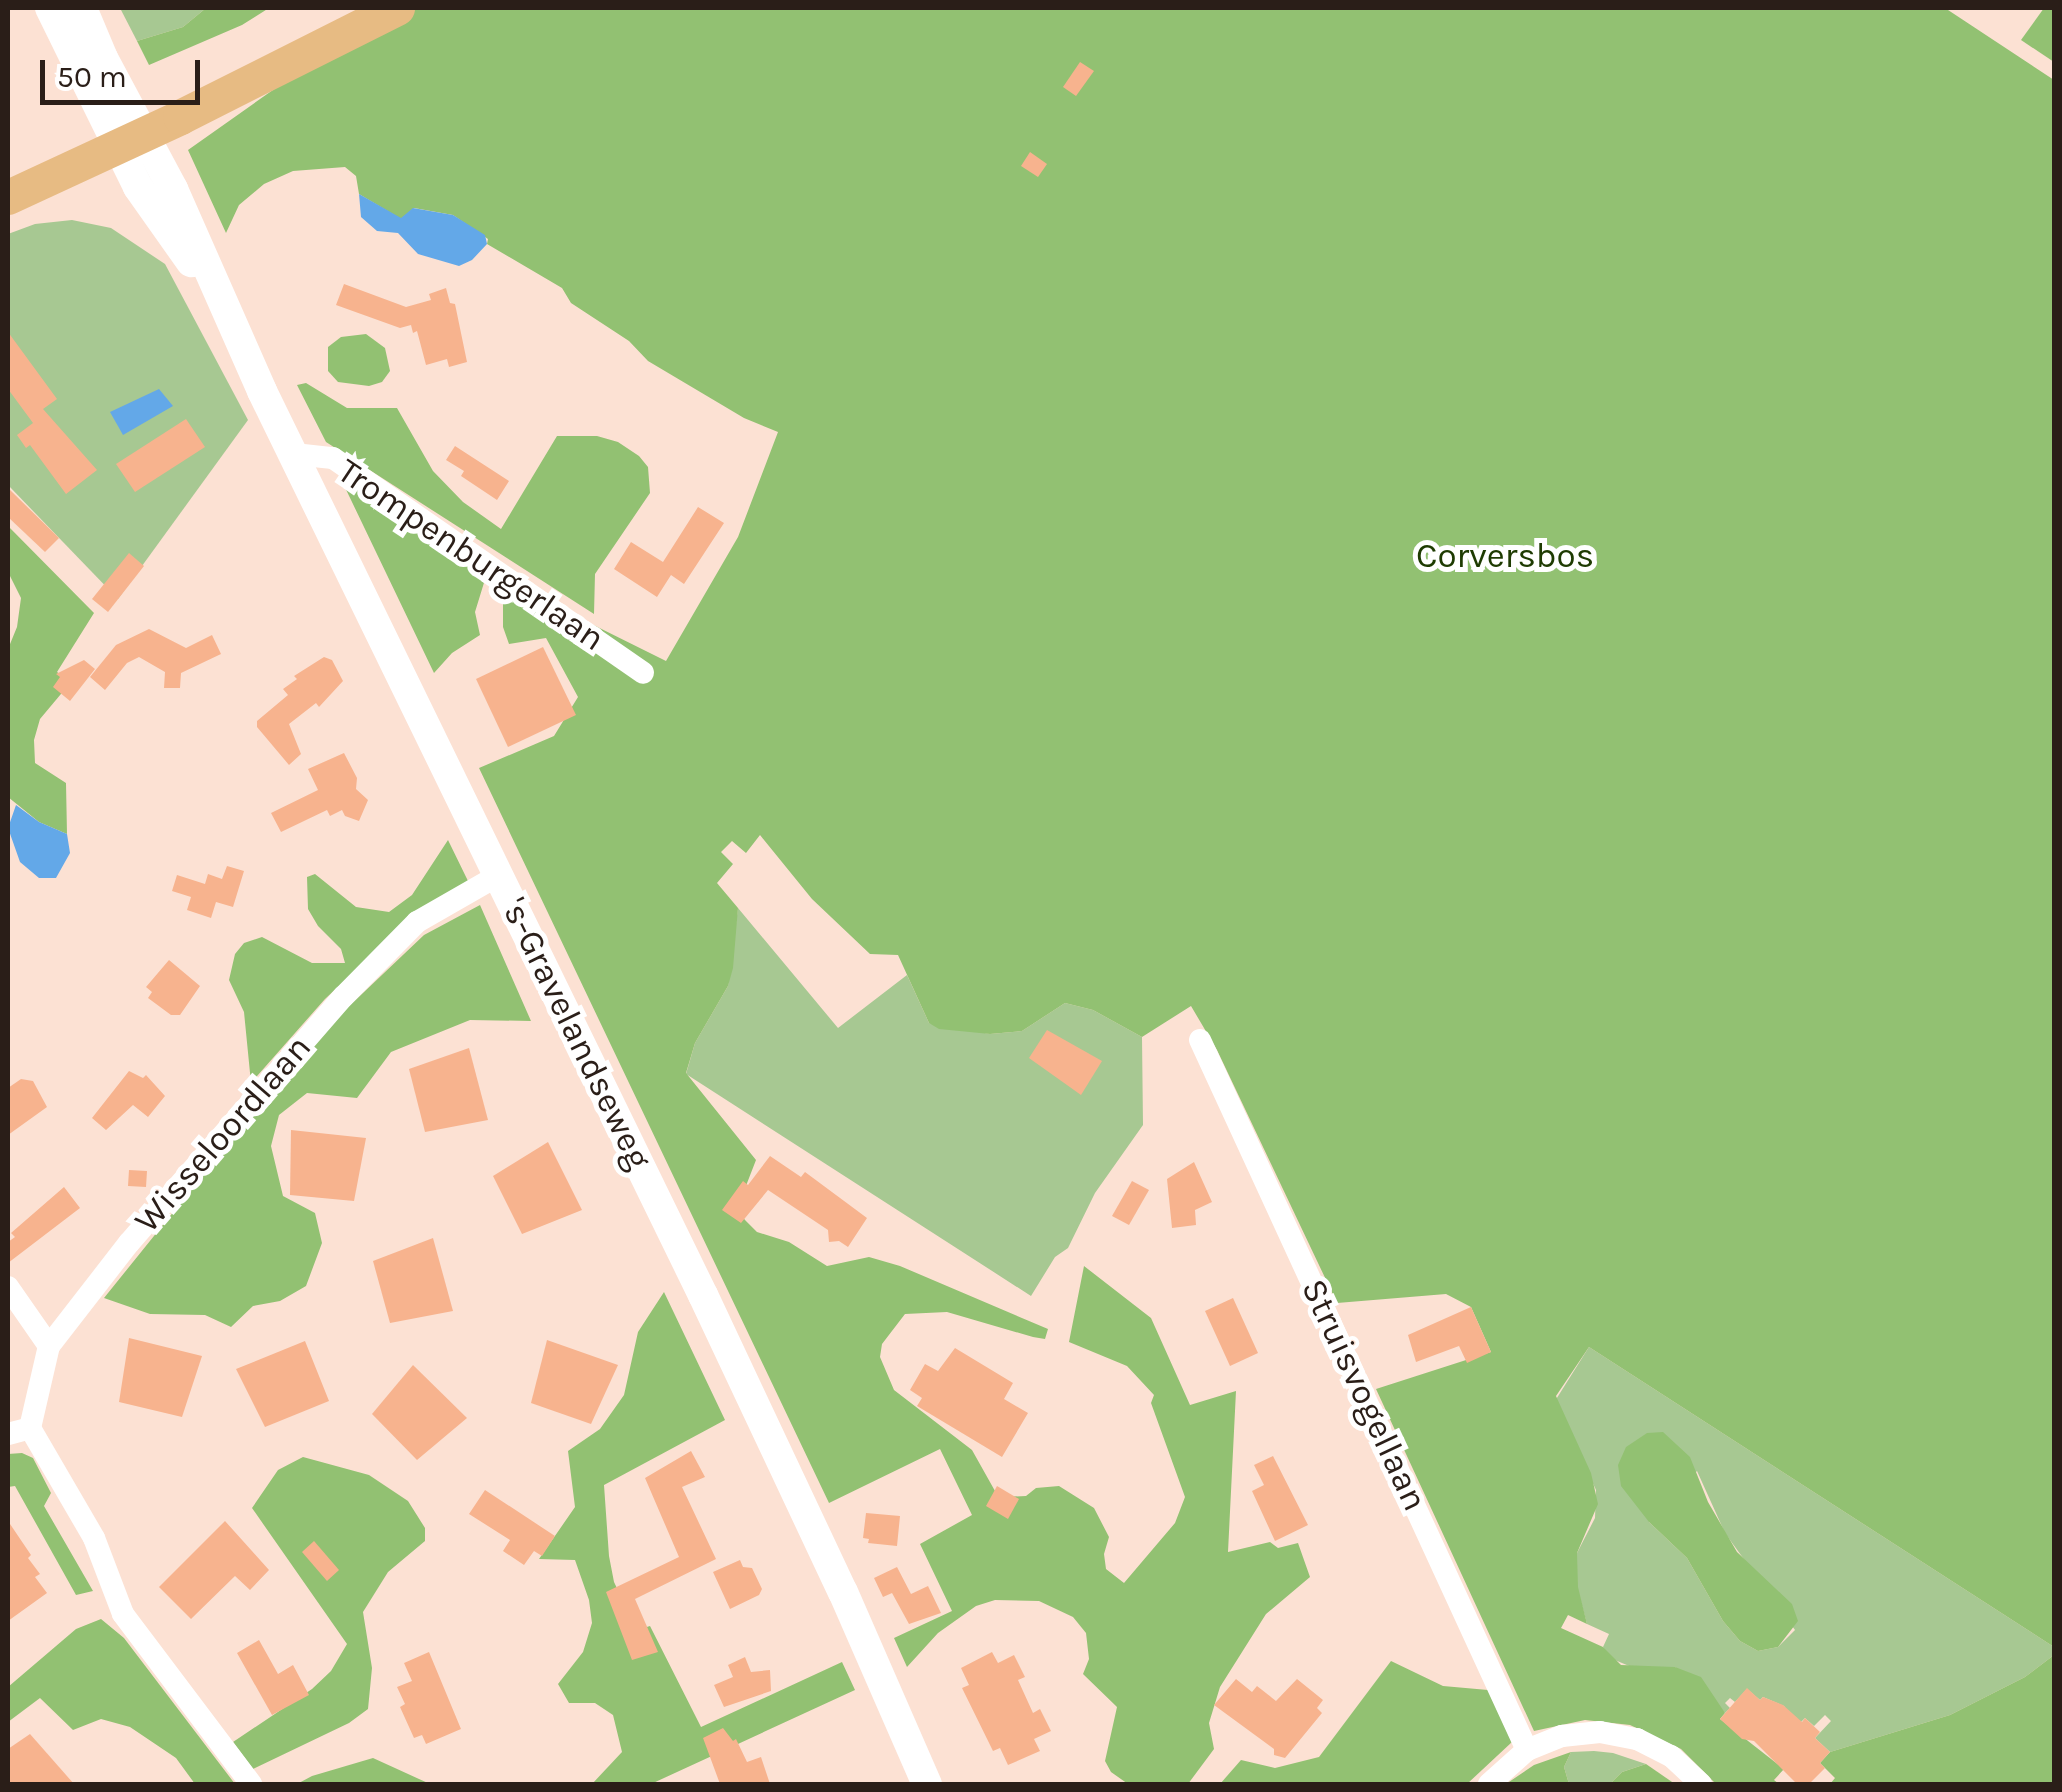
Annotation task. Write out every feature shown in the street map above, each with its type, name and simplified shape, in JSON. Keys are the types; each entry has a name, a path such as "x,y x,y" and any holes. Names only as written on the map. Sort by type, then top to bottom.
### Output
{"main road":[{"path":"8,197 397,8"}],"street":[{"name":"'s-Gravelandseweg","path":"50,8 129,138"},
{"name":"'s-Gravelandseweg","path":"82,8 129,138 138,187 221,300 843,1592 923,1780"},
{"name":"Trompenburgerlaan","path":"294,454 332,458 643,673"},
{"name":"Wisseloordlaan","path":"19,1431 49,1346 129,1242 344,996 417,922 499,875"},
{"name":"Struisvogellaan","path":"1200,1040 1527,1750"},
{"path":"8,1287 49,1346"},
{"path":"19,1431 94,1538 123,1614 250,1784"},
{"path":"1489,1784 1527,1750 1562,1736 1600,1732 1638,1739 1672,1756 1701,1784"}],"green space":[{"path":"120,8 206,8 183,27 137,41"},
{"path":"206,8 269,8 242,25 149,65 137,41 183,27"},
{"name":"Corversbos","path":"415,8 1945,8 2054,80 2054,1647 1589,1347 1556,1396 1591,1473 1598,1504 1577,1553 1578,1587 1587,1624 1568,1615 1561,1628 1603,1647 1621,1665 1675,1667 1701,1677 1725,1713 1720,1719 1784,1769 1774,1780 1779,1784 1716,1784 1681,1749 1630,1725 1585,1720 1534,1731 1376,1389 1491,1352 1471,1307 1446,1294 1337,1303 1217,1050 1191,1006 1142,1037 1093,1010 1065,1003 1022,1031 990,1034 939,1029 929,1023 898,955 870,954 812,899 760,835 746,853 732,841 721,852 733,864 717,883 738,908 733,968 728,986 695,1043 686,1073 756,1160 737,1209 745,1220 757,1232 789,1242 827,1266 869,1257 900,1266 1048,1329 1045,1339 947,1312 905,1314 882,1344 880,1357 894,1390 972,1450 995,1491 1003,1497 1026,1496 1036,1488 1059,1486 1094,1508 1109,1537 1104,1554 1106,1569 1124,1583 1175,1523 1185,1497 1151,1403 1154,1395 1127,1366 1069,1342 1084,1266 1151,1318 1190,1405 1236,1391 1228,1552 1270,1542 1278,1548 1298,1543 1310,1577 1266,1614 1220,1687 1209,1723 1214,1749 1188,1784 1128,1784 1111,1772 1105,1761 1117,1707 1083,1674 1089,1659 1086,1633 1073,1617 1039,1601 995,1600 976,1606 938,1633 907,1667 894,1638 952,1611 920,1544 972,1515 940,1449 829,1503 479,768 554,736 578,697 546,638 509,644 503,627 503,603 523,590 666,661 738,537 778,432 744,418 648,361 629,341 571,303 562,288 487,244 488,239 453,215 414,208 401,219 359,194 356,176 345,167 293,171 264,184 239,205 226,233 188,150 280,85"},
{"path":"2044,8 2054,8 2054,62 2021,40"},
{"path":"72,220 111,228 165,264 248,420 118,599 8,485 8,234 35,224"},
{"path":"366,334 385,348 390,371 382,382 369,386 338,382 328,371 328,347 341,337"},
{"path":"306,383 347,408 397,408 433,471 463,502 501,529 557,436 597,436 618,442 639,456 648,467 650,493 595,574 594,614 326,442 297,385"},
{"path":"340,477 487,573 475,612 480,635 452,653 434,673"},
{"path":"8,526 94,613 57,672 71,682 40,719 34,740 35,763 66,783 67,834 39,822 8,797 8,649 17,627 21,598 8,572"},
{"path":"448,840 468,881 409,920 325,999 251,1083 244,1012 229,980 235,954 244,943 262,937 312,963 345,963 341,949 318,926 308,909 307,877 315,874 356,907 389,912 412,895"},
{"path":"480,905 531,1021 470,1020 391,1052 357,1098 307,1093 279,1115 271,1146 283,1196 315,1213 322,1243 306,1286 280,1301 253,1306 231,1327 205,1315 150,1314 104,1298 237,1133 343,1012 424,935"},
{"path":"738,908 838,1028 907,975 929,1023 990,1034 1022,1031 1065,1003 1093,1010 1142,1037 1143,1125 1095,1193 1068,1248 1055,1257 1031,1296 686,1074 695,1043 728,986"},
{"path":"664,1292 725,1420 604,1485 614,1582 637,1630 650,1626 701,1727 842,1662 855,1690 651,1784 592,1784 622,1752 613,1715 595,1703 569,1703 558,1684 583,1652 592,1623 589,1600 575,1560 539,1559 575,1507 568,1451 600,1429 624,1395 638,1332"},
{"path":"1589,1347 2054,1647 2054,1655 2025,1677 1950,1715 1830,1752 1815,1738 1831,1721 1825,1715 1814,1726 1805,1718 1797,1726 1784,1706 1763,1697 1760,1700 1747,1689 1735,1702 1730,1698 1725,1703 1730,1708 1725,1713 1675,1667 1634,1668 1610,1658 1603,1647 1609,1634 1587,1624 1577,1587 1577,1553 1595,1518 1596,1490 1555,1401","holes":["1697,1471 1725,1533 1795,1630 1778,1647 1758,1651 1740,1641 1723,1621 1687,1558 1649,1522"]},
{"path":"1663,1432 1690,1457 1708,1502 1737,1552 1792,1604 1798,1621 1778,1647 1758,1651 1740,1641 1723,1621 1687,1558 1649,1522 1621,1486 1618,1465 1626,1447 1647,1433"},
{"path":"22,1453 33,1458 51,1493 44,1506 93,1591 76,1595 15,1486 8,1487 8,1454"},
{"path":"303,1457 369,1475 408,1501 425,1528 425,1541 388,1572 363,1612 372,1668 368,1709 349,1723 253,1769 233,1742 312,1689 331,1671 347,1644 252,1508 278,1470"},
{"path":"101,1619 124,1638 235,1784 195,1784 176,1758 130,1727 101,1719 73,1730 40,1698 8,1722 8,1687 76,1629"},
{"path":"2054,1655 2054,1784 1830,1784 1835,1778 1820,1763 1830,1752 1950,1715 2025,1677"},
{"path":"1391,1661 1443,1686 1488,1690 1512,1742 1467,1784 1220,1784 1241,1760 1275,1768 1319,1757"},
{"path":"1594,1751 1646,1764 1622,1772 1610,1784 1569,1784 1564,1767 1571,1752"},
{"path":"1571,1752 1564,1767 1569,1784 1506,1784 1534,1765"},
{"path":"373,1758 430,1784 297,1784 312,1776"},
{"path":"1646,1764 1675,1784 1610,1784 1622,1772"}],"water":[{"path":"359,194 401,218 413,208 453,215 485,235 487,244 472,260 459,266 418,254 398,233 377,231 361,217"},
{"path":"159,389 173,406 123,435 110,412"},
{"path":"16,805 39,822 67,834 70,853 56,878 39,878 20,862 8,828"}],"building":[{"path":"1080,62 1094,71 1076,96 1063,87"},
{"path":"1030,152 1047,164 1038,177 1021,166"},
{"path":"344,284 406,307 431,300 429,294 446,288 450,303 455,304 467,362 449,367 447,359 426,365 417,331 413,333 411,325 400,328 336,305"},
{"path":"8,332 57,399 43,409 97,470 66,494 30,445 26,448 17,435 33,423 8,389"},
{"path":"186,419 205,447 135,492 116,464"},
{"path":"455,446 509,481 497,500 461,476 464,471 446,460"},
{"path":"8,488 59,538 45,552 8,517"},
{"path":"698,507 724,523 684,584 671,575 657,597 614,569 631,542 663,562"},
{"path":"129,553 144,566 108,612 92,599"},
{"path":"149,629 186,648 212,635 221,654 181,673 180,688 164,688 165,672 139,657 127,663 105,690 90,677 116,645"},
{"path":"543,647 576,715 508,747 476,679"},
{"path":"324,657 332,660 343,681 319,707 316,703 289,724 301,754 289,765 257,727 257,721 288,695 283,689 297,679 294,676"},
{"path":"84,660 95,669 70,701 53,687 60,677 56,674"},
{"path":"344,753 357,778 356,789 368,800 359,821 345,816 342,810 330,816 327,810 281,832 271,813 318,790 308,769"},
{"path":"227,866 244,871 233,907 216,902 211,918 187,910 191,897 172,891 177,875 205,884 208,874 222,879"},
{"path":"169,960 200,986 180,1015 171,1015 148,998 152,992 146,987"},
{"path":"1047,1030 1102,1061 1081,1095 1029,1058"},
{"path":"469,1048 488,1120 425,1132 409,1069"},
{"path":"129,1071 143,1078 146,1075 165,1096 148,1117 133,1105 106,1130 92,1118"},
{"path":"21,1079 33,1081 47,1107 8,1135 8,1088"},
{"path":"291,1130 366,1138 354,1201 290,1195"},
{"path":"548,1142 582,1210 522,1234 493,1176"},
{"path":"770,1156 801,1177 805,1172 867,1218 848,1247 839,1241 829,1242 828,1230 768,1190 741,1223 722,1210 743,1181 748,1185"},
{"path":"1194,1162 1212,1202 1195,1210 1196,1225 1172,1228 1167,1179"},
{"path":"129,1170 147,1171 146,1187 128,1186"},
{"path":"1132,1181 1149,1190 1129,1225 1112,1216"},
{"path":"64,1187 80,1208 8,1263 8,1242 15,1237 11,1233"},
{"path":"433,1238 453,1311 390,1323 373,1261"},
{"path":"1233,1298 1258,1353 1230,1366 1205,1311"},
{"path":"1471,1307 1491,1352 1467,1363 1459,1346 1416,1362 1408,1335"},
{"path":"129,1338 202,1356 182,1417 119,1402"},
{"path":"547,1340 618,1365 591,1424 531,1403"},
{"path":"305,1341 329,1401 265,1427 236,1369"},
{"path":"955,1348 1013,1383 1004,1399 1028,1413 1002,1457 917,1406 922,1398 910,1390 925,1364 938,1371"},
{"path":"413,1365 467,1418 417,1460 372,1414"},
{"path":"691,1451 705,1477 682,1487 716,1559 635,1599 658,1652 632,1660 606,1592 679,1557 645,1478"},
{"path":"1273,1456 1308,1525 1275,1541 1252,1491 1264,1485 1254,1465"},
{"path":"997,1486 1019,1499 1008,1519 986,1506"},
{"path":"485,1490 555,1536 542,1556 534,1551 524,1565 503,1551 510,1540 469,1514"},
{"path":"866,1513 900,1516 897,1546 868,1543 869,1539 863,1538"},
{"path":"8,1521 31,1555 28,1558 40,1574 35,1577 47,1593 8,1621"},
{"path":"225,1521 269,1570 250,1590 235,1576 191,1619 159,1587"},
{"path":"314,1541 339,1570 327,1581 302,1552"},
{"path":"740,1560 743,1567 752,1568 762,1589 759,1595 730,1609 713,1572"},
{"path":"897,1567 911,1594 928,1586 941,1613 909,1624 892,1593 883,1597 874,1578"},
{"path":"259,1640 278,1674 293,1665 309,1695 272,1715 237,1653"},
{"path":"429,1652 461,1729 426,1744 422,1735 414,1738 400,1707 405,1704 397,1687 412,1681 404,1663"},
{"path":"992,1652 998,1663 1014,1655 1025,1677 1018,1680 1033,1713 1040,1709 1051,1731 1034,1739 1040,1751 1008,1765 1000,1748 993,1751 962,1688 969,1685 961,1668"},
{"path":"745,1657 751,1672 770,1670 771,1691 724,1707 714,1685 733,1677 728,1665"},
{"path":"1236,1679 1252,1692 1257,1686 1276,1701 1297,1679 1323,1700 1317,1708 1322,1713 1285,1758 1274,1755 1274,1749 1214,1705"},
{"path":"1747,1688 1760,1700 1763,1697 1783,1705 1802,1722 1805,1718 1820,1732 1815,1738 1830,1752 1820,1763 1825,1768 1809,1784 1797,1784 1754,1741 1742,1739 1720,1719"},
{"path":"723,1728 733,1741 736,1739 747,1762 761,1757 770,1784 720,1784 703,1738"},
{"path":"30,1734 74,1784 8,1784 8,1749"}]}
